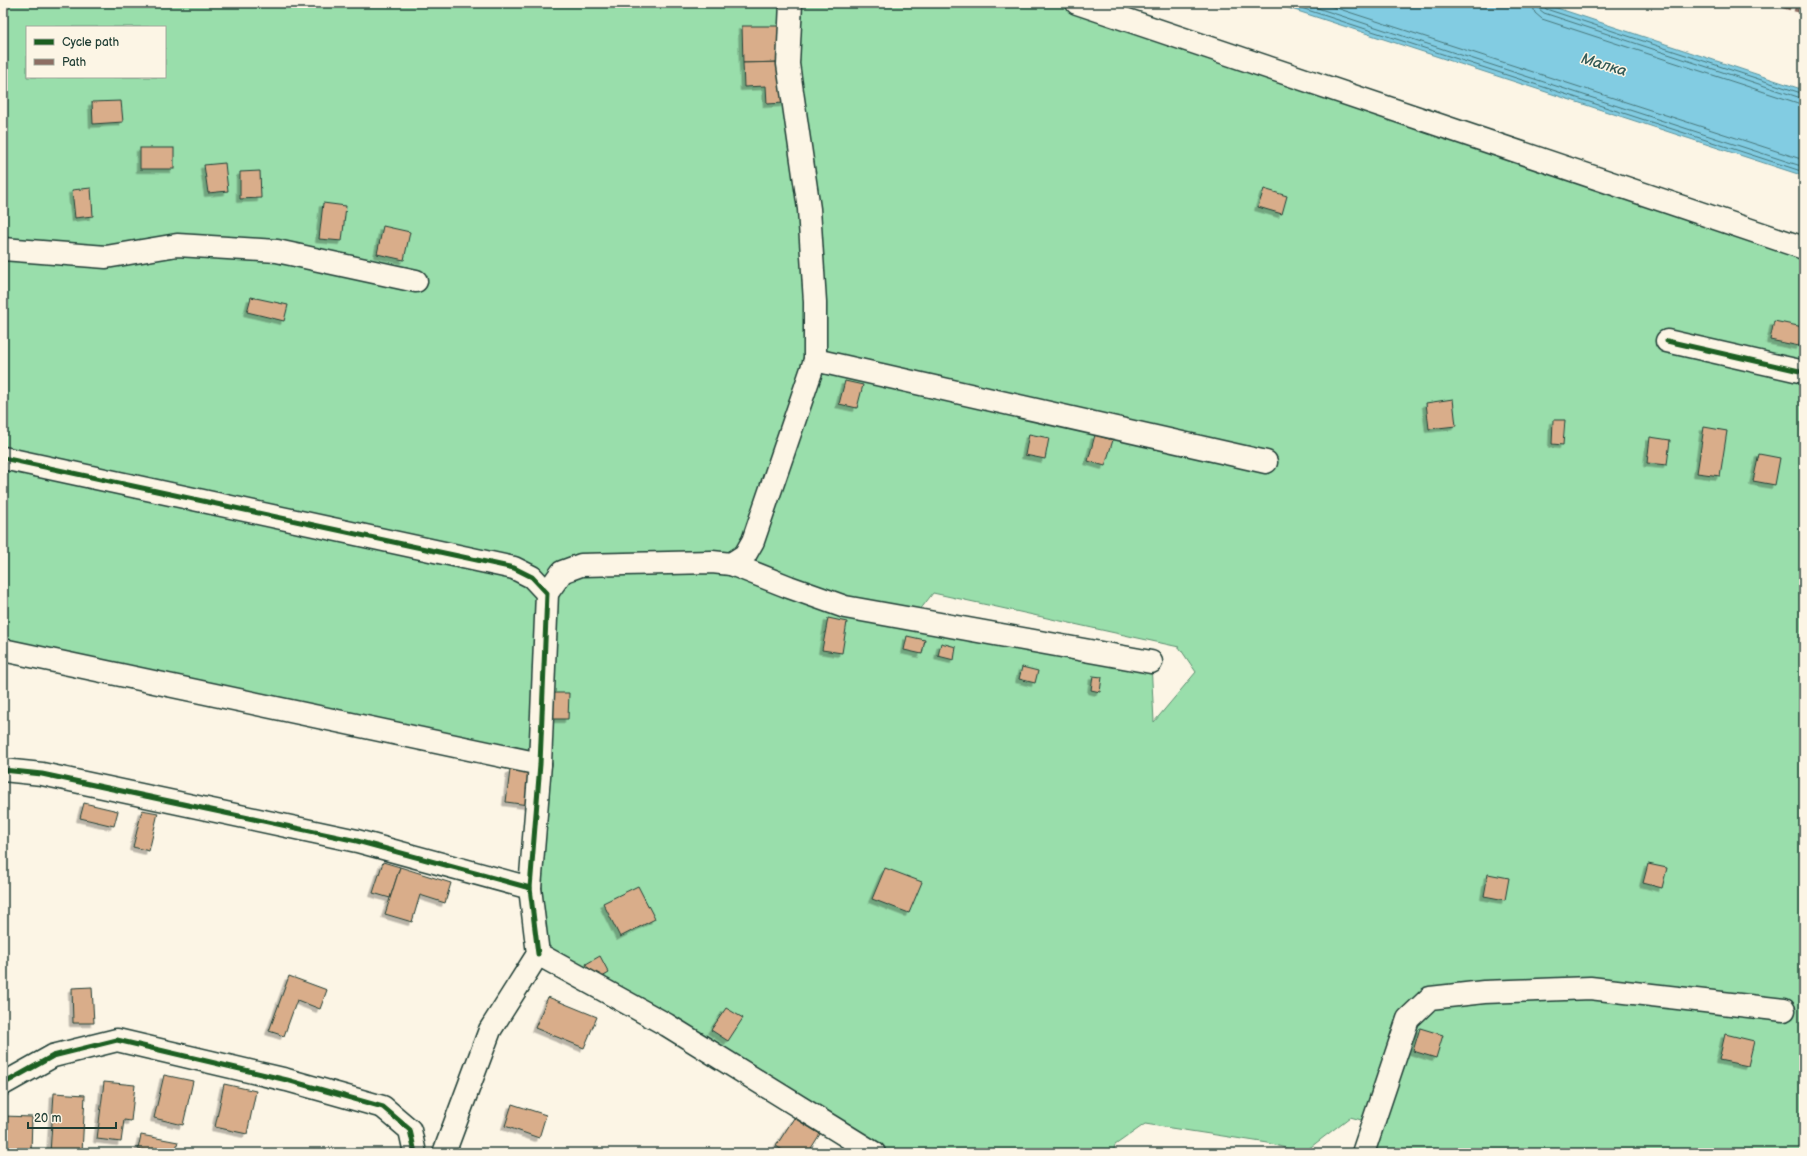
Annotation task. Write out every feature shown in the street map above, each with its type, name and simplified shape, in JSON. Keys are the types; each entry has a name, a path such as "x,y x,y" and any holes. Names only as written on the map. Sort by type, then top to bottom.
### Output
{"street":[{"path":"731,564 745,555 754,542 815,360 815,302 810,209 788,64 791,3"},
{"path":"1077,3 1804,248"},
{"path":"3,249 106,257 177,245 277,251 416,281"},
{"path":"1667,341 1804,372"},
{"path":"815,360 1266,462"},
{"path":"3,458 514,568 532,577 547,593"},
{"path":"444,1153 490,1030 538,954 530,888 540,764 547,593 562,572 581,566 712,562 731,564 845,607 1151,662"},
{"path":"3,650 540,764"},
{"path":"3,770 42,774 357,841 530,888"},
{"path":"538,954 667,1025 874,1153"},
{"path":"1363,1153 1408,1019 1430,998 1484,992 1590,988 1784,1010"},
{"path":"3,1084 53,1056 118,1040 287,1080 383,1107 410,1130 415,1153"}],"green space":[{"path":"3,3 1077,3 1804,248 1804,1153 1363,1153 1373,1123 1350,1117 1303,1153 1268,1143 1145,1124 1115,1145 1113,1153 874,1153 538,954 540,764 3,650","holes":["933,593 1179,647 1196,672 1154,722 1151,662 913,619"]}],"water":[{"name":"Малка","path":"1273,3 1542,3 1804,90 1804,176"}],"building":[{"path":"742,26 783,26 783,62 743,63"},
{"path":"783,62 784,103 767,104 766,86 744,87 743,63"},
{"path":"121,101 123,122 93,124 92,102"},
{"path":"140,148 174,148 174,169 140,169"},
{"path":"225,163 228,191 208,193 204,165"},
{"path":"260,171 261,198 240,199 240,172"},
{"path":"91,188 93,216 75,218 72,190"},
{"path":"1264,189 1287,196 1282,214 1258,207"},
{"path":"323,203 346,206 342,241 319,239"},
{"path":"383,226 410,232 404,260 377,254"},
{"path":"251,297 288,305 284,321 247,312"},
{"path":"1774,321 1803,327 1799,346 1770,340"},
{"path":"845,381 863,385 857,408 839,404"},
{"path":"1453,399 1456,426 1429,429 1426,403"},
{"path":"1553,420 1565,420 1563,445 1552,444"},
{"path":"1704,427 1727,431 1720,476 1697,473"},
{"path":"1029,434 1049,438 1045,459 1025,455"},
{"path":"1095,435 1113,440 1105,466 1088,461"},
{"path":"1650,437 1670,440 1667,465 1647,463"},
{"path":"1759,454 1780,458 1775,485 1753,481"},
{"path":"828,618 847,622 842,653 822,650"},
{"path":"907,636 925,640 922,654 904,650"},
{"path":"941,643 956,647 954,660 938,656"},
{"path":"1022,667 1038,671 1035,683 1019,679"},
{"path":"1093,676 1102,677 1100,692 1091,690"},
{"path":"550,693 569,693 568,719 549,719"},
{"path":"510,770 532,773 528,805 506,802"},
{"path":"84,803 118,811 114,826 80,818"},
{"path":"142,810 158,813 149,851 133,847"},
{"path":"383,862 400,867 390,898 373,893"},
{"path":"1648,864 1667,868 1662,888 1643,883"},
{"path":"400,867 451,883 445,903 420,895 412,922 385,914"},
{"path":"885,868 922,882 909,913 872,899"},
{"path":"1488,874 1509,878 1505,900 1484,896"},
{"path":"638,886 655,919 620,937 603,903"},
{"path":"600,956 609,973 595,981 586,964"},
{"path":"289,976 327,990 320,1009 297,1000 284,1036 269,1031"},
{"path":"92,987 94,1023 73,1023 72,988"},
{"path":"548,997 597,1017 584,1048 535,1028"},
{"path":"726,1008 743,1018 728,1041 711,1030"},
{"path":"1420,1028 1443,1035 1436,1058 1413,1051"},
{"path":"1725,1034 1754,1041 1748,1066 1719,1060"},
{"path":"164,1075 193,1081 183,1125 154,1118"},
{"path":"104,1082 135,1085 131,1121 124,1120 121,1142 97,1139"},
{"path":"224,1084 256,1091 247,1134 215,1127"},
{"path":"54,1093 85,1095 82,1153 50,1153"},
{"path":"512,1104 546,1115 539,1138 505,1126"},
{"path":"3,1116 32,1117 31,1153 3,1153"},
{"path":"794,1118 820,1134 808,1153 787,1153 776,1146"},
{"path":"141,1135 178,1142 175,1153 157,1153 138,1149"}],"marked path":[{"path":"1771,3 1804,12"}],"cycle path":[{"path":"1667,341 1804,372"},
{"path":"3,458 514,568 532,577 547,593 540,764 530,888 538,954"},
{"path":"3,770 42,774 357,841 530,888"},
{"path":"3,1084 53,1056 117,1040 287,1080 383,1107 410,1130 415,1153"}]}
